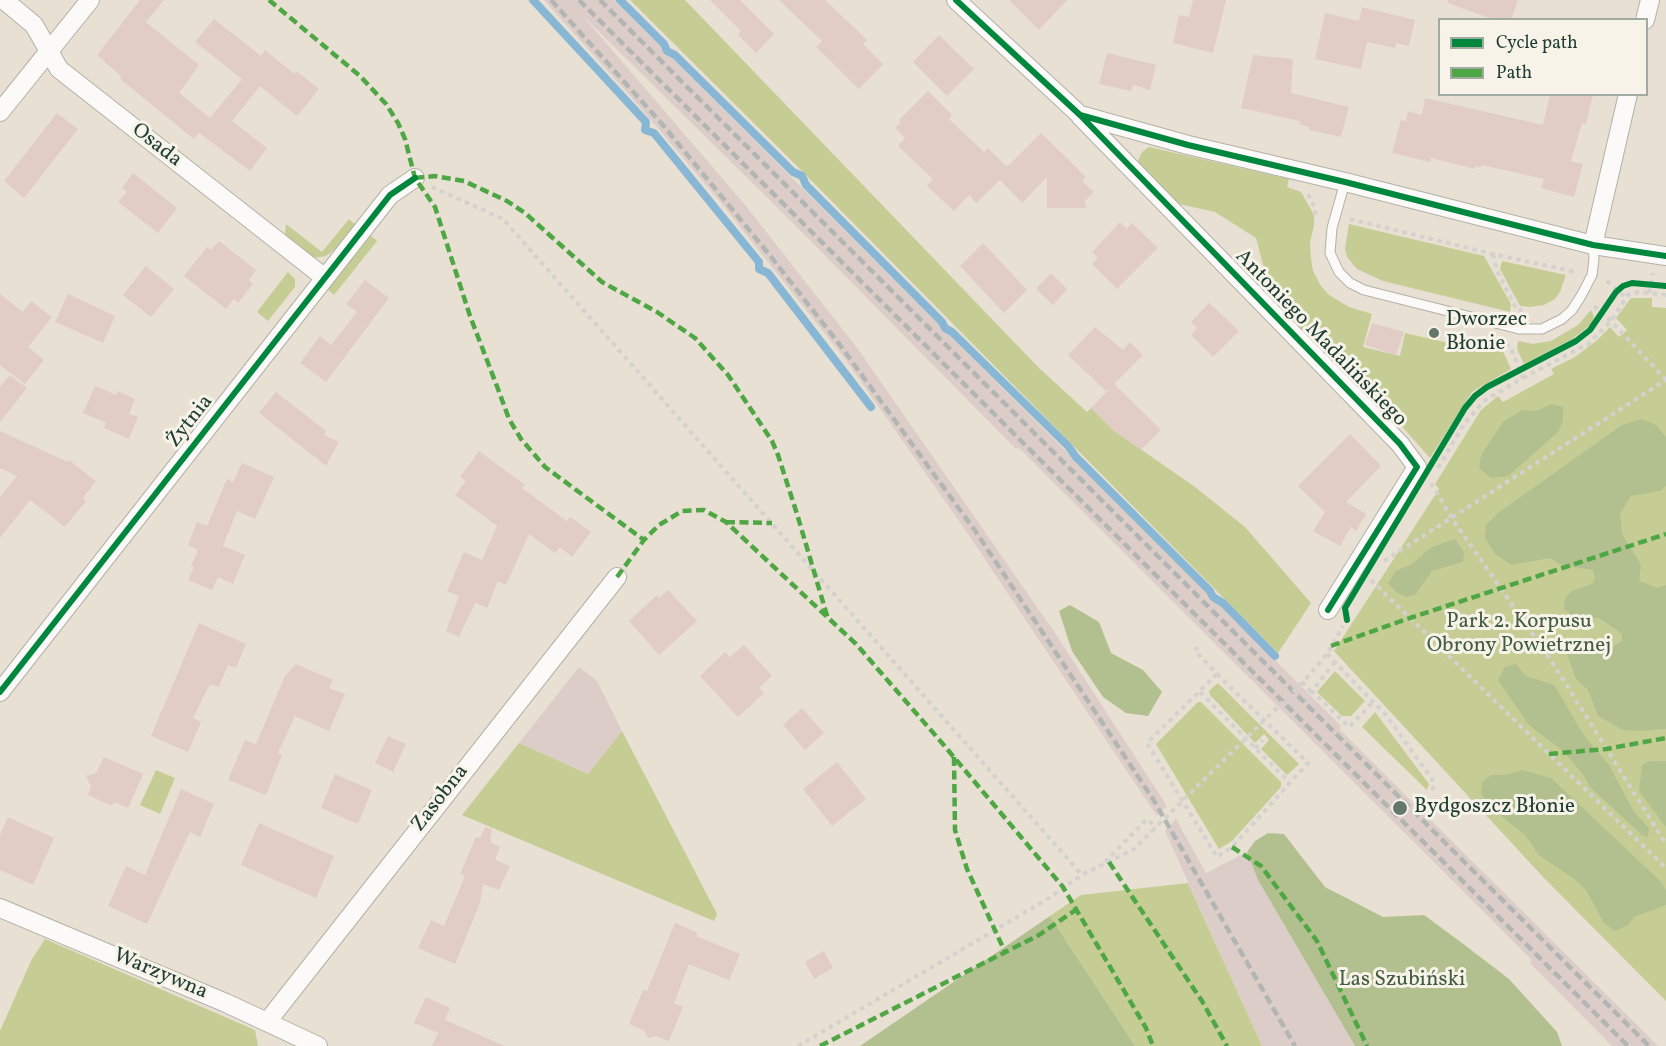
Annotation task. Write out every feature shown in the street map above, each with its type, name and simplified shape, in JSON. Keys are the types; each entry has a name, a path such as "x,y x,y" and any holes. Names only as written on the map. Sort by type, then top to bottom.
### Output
{"street":[{"name":"Osada","path":"4,0 34,25 54,62 64,73 325,278"},
{"path":"0,112 90,0"},
{"name":"Antoniego Madalińskiego","path":"956,0 1080,115 1400,444 1421,471"},
{"path":"1646,18 1650,0"},
{"path":"1593,245 1628,96"},
{"name":"Antoniego Madalińskiego","path":"1080,115 1188,145 1593,245 1666,256"},
{"name":"Żytnia","path":"0,692 390,195 415,178"},
{"path":"1328,610 1421,471"},
{"name":"Zasobna","path":"267,1022 617,577"},
{"name":"Warzywna","path":"0,908 226,1003 318,1046"}],"lane":[{"path":"1345,182 1336,215 1330,253 1339,272 1350,283 1364,290 1515,328 1542,329 1557,322 1572,310 1581,296 1592,275 1593,245"}],"path":[{"path":"447,194 503,219 1082,875"},
{"path":"1315,210 1493,254 1592,275 1621,288 1626,298"},
{"path":"1493,254 1497,271 1517,310 1528,311"},
{"path":"1569,271 1570,280"},
{"path":"1641,283 1658,285"},
{"path":"1612,299 1621,288"},
{"path":"1436,472 1464,424 1484,401 1588,344 1611,321 1626,298 1638,292 1666,295"},
{"path":"1384,562 1666,380 1611,321 1581,296"},
{"path":"1597,320 1607,306"},
{"path":"1511,375 1529,366"},
{"path":"1519,371 1523,378"},
{"path":"1460,418 1421,471 1554,665 1666,844"},
{"path":"1365,590 1377,571"},
{"path":"1371,580 1666,868"},
{"path":"798,1046 1046,900 1082,875 1134,849 1302,682 1327,654 1347,620"},
{"path":"1198,647 1195,651 1308,763 1232,846 1217,857 1147,743 1217,674"},
{"path":"1327,654 1374,701 1432,779 1434,786 1430,793"},
{"path":"1335,662 1312,691 1349,727 1374,701"},
{"path":"1302,682 1311,692 1316,687"},
{"path":"1200,692 1259,744 1289,782"},
{"path":"1247,738 1257,747 1259,744"},
{"path":"1102,865 1147,819 1156,827"}],"shaded area":[{"path":"544,0 614,0 1341,726 1339,729 1658,1046 1612,1046 1530,963 1532,960 582,15 746,206 858,349 1055,633 1167,806 1157,816 966,531 845,359 718,199"},
{"path":"579,667 597,681 622,731 588,774 519,743"},
{"path":"1176,819 1206,873 1247,852 1258,880 1355,1046 1262,1046 1165,831"}],"green space":[{"path":"630,0 685,0 1039,368 1087,412 1091,408 1113,430 1195,487 1245,527 1311,603 1278,653 792,161"},
{"path":"1149,147 1289,179 1287,187 1301,192 1314,215 1310,242 1311,259 1313,271 1321,286 1329,295 1349,307 1372,314 1363,347 1400,356 1405,333 1449,343 1451,337 1502,349 1511,369 1472,392 1430,458 1358,377 1357,361 1322,351 1271,295 1256,238 1215,212 1179,204 1140,168 1138,161 1142,152"},
{"path":"349,219 356,225 340,245 326,256 314,258 285,236 286,224 322,252"},
{"path":"1349,224 1484,256 1511,304 1510,312 1383,281 1357,269 1347,257 1345,249"},
{"path":"370,235 377,241 334,295 327,289"},
{"path":"1502,261 1566,275 1560,292 1555,299 1544,305 1520,306 1500,269"},
{"path":"288,272 295,279 295,287 268,321 257,312"},
{"name":"Park 2. Korpusu Obrony Powietrznej","path":"1631,298 1652,298 1652,307 1666,308 1666,1001 1544,878 1334,651 1439,489 1435,484 1481,410 1498,396 1503,402 1554,374 1551,369 1575,357 1610,327 1619,337 1627,330 1616,318"},
{"path":"1591,310 1594,316 1592,323 1584,330 1572,339 1524,364 1517,349 1518,341 1533,344 1551,341 1578,325"},
{"path":"1552,404 1563,407 1563,422 1557,433 1508,476 1491,478 1479,468 1481,455 1503,422 1522,410 1536,411"},
{"path":"1642,419 1656,425 1666,437 1666,486 1660,491 1631,496 1620,514 1622,534 1641,565 1639,581 1658,588 1666,585 1666,729 1641,731 1623,730 1598,716 1588,690 1576,679 1567,654 1572,648 1589,641 1610,648 1622,641 1622,634 1599,618 1574,617 1564,609 1565,598 1572,591 1592,584 1595,578 1593,570 1561,565 1550,558 1511,565 1495,554 1485,538 1486,525 1498,513 1622,425"},
{"path":"1455,539 1464,552 1463,562 1432,571 1415,595 1406,597 1396,592 1388,583 1396,571 1412,564 1432,547"},
{"path":"1070,605 1099,622 1111,653 1143,670 1162,692 1148,716 1126,713 1103,697 1072,651 1059,611"},
{"path":"1516,664 1526,676 1554,685 1585,737 1609,765 1634,812 1649,828 1648,837 1642,835 1591,788 1582,773 1564,752 1529,725 1498,680 1505,667"},
{"path":"1335,671 1365,701 1351,716 1342,716 1317,692"},
{"path":"1218,683 1299,764 1287,775 1261,749 1269,740 1264,734 1255,743 1210,695 1209,691"},
{"path":"1198,702 1201,702 1281,782 1281,787 1232,841 1219,849 1156,744"},
{"path":"1375,712 1429,784 1427,790 1362,727"},
{"path":"622,731 717,914 714,921 462,815 519,743 588,774"},
{"path":"1650,761 1666,761 1666,827 1639,791 1642,765"},
{"path":"156,770 175,778 160,814 140,805"},
{"path":"1522,770 1551,778 1659,880 1666,890 1666,905 1634,917 1628,925 1615,931 1604,923 1586,890 1573,878 1539,855 1525,835 1491,808 1481,794 1482,782 1491,775 1506,775"},
{"name":"Las Szubiński","path":"1268,833 1284,834 1325,887 1383,917 1424,915 1509,979 1557,1032 1562,1046 1355,1046 1258,880 1247,852 1255,841"},
{"path":"1188,883 1262,1046 1135,1046 1050,916 1081,895"},
{"path":"1050,916 1135,1046 860,1046"},
{"path":"45,939 255,1030 258,1046 0,1046 0,1031 31,961"}],"building":[{"path":"140,0 164,0 146,22 199,65 179,93 210,118 242,79 195,42 214,19 261,56 265,50 294,74 296,71 319,89 297,116 260,86 232,121 267,148 250,171 199,133 194,139 120,79 122,77 97,55"},
{"path":"710,0 740,0 774,34 756,53 738,35 741,31"},
{"path":"779,0 825,0 867,40 863,44 883,64 859,89 816,47 822,41"},
{"path":"1009,0 1067,0 1039,30"},
{"path":"1193,0 1226,0 1213,53 1173,43 1179,15 1189,17"},
{"path":"1448,0 1518,0 1512,18 1489,18 1448,3"},
{"path":"1362,7 1415,20 1409,46 1396,43 1395,48 1367,42 1361,69 1315,59 1325,13 1359,21"},
{"path":"939,35 974,69 947,96 913,62"},
{"path":"1107,53 1156,65 1150,90 1133,85 1131,91 1099,84"},
{"path":"1253,55 1293,59 1291,93 1349,107 1341,137 1309,130 1309,127 1299,124 1300,121 1241,108"},
{"path":"928,91 952,115 949,119 984,152 988,148 1007,167 1041,133 1086,177 1082,181 1094,192 1085,201 1086,208 1047,208 1047,177 1022,203 1000,180 976,203 969,195 954,211 927,186 933,179 898,146 905,138 895,128 901,122 899,120"},
{"path":"1550,96 1593,96 1586,124 1582,123 1571,161 1583,164 1574,197 1541,188 1544,179 1482,165 1481,168 1476,166 1475,169 1431,158 1430,162 1392,153 1401,120 1406,121 1408,111 1422,115 1425,98 1543,125"},
{"path":"57,113 78,129 24,198 4,181"},
{"path":"133,173 177,208 158,233 118,202 127,192 122,188"},
{"path":"1120,222 1127,229 1132,223 1158,248 1117,289 1092,264 1098,258 1092,252"},
{"path":"219,241 256,270 249,280 253,284 238,303 234,299 226,309 184,276 207,247 211,250"},
{"path":"983,243 1027,290 1004,313 960,266"},
{"path":"146,266 174,289 151,317 123,295"},
{"path":"1051,273 1067,289 1053,305 1036,289"},
{"path":"365,280 389,298 326,382 300,363 320,336 331,345 357,312 346,304"},
{"path":"0,294 23,312 31,301 52,317 28,347 44,360 25,384 0,365"},
{"path":"68,294 115,316 103,343 55,322"},
{"path":"1209,303 1239,331 1213,357 1191,335 1197,328 1191,322"},
{"path":"1372,323 1404,332 1396,355 1365,345"},
{"path":"1095,327 1123,350 1130,342 1143,355 1114,384 1161,430 1141,450 1113,430 1091,408 1107,392 1068,355"},
{"path":"10,375 27,388 0,422 0,387"},
{"path":"95,386 116,395 118,391 135,399 129,414 138,417 129,439 104,428 106,423 83,413"},
{"path":"276,392 326,431 324,435 339,442 326,466 259,413"},
{"path":"0,431 68,462 69,460 96,481 83,498 86,501 65,527 30,500 0,538 0,497 17,476 0,468"},
{"path":"1350,434 1381,466 1346,502 1366,514 1356,531 1351,527 1340,546 1313,531 1325,512 1298,486"},
{"path":"479,451 525,485 522,488 567,521 570,517 591,532 572,557 560,547 555,553 529,534 506,585 498,581 487,608 475,603 459,637 446,631 459,596 447,591 464,552 482,560 497,526 455,495 466,481 460,477"},
{"path":"242,463 274,477 255,519 237,511 223,546 245,555 233,584 218,577 212,590 188,580 198,550 188,545 197,522 207,526 227,479 233,482"},
{"path":"668,590 697,621 659,655 629,621 657,595 659,598"},
{"path":"199,623 246,644 236,668 228,665 219,687 210,684 193,718 201,722 188,752 151,736"},
{"path":"744,645 772,676 759,688 764,693 738,717 700,676 725,652 730,657"},
{"path":"296,664 333,680 329,688 345,694 329,731 295,716 278,753 282,755 266,795 228,780 245,740 256,744 285,676"},
{"path":"802,708 824,733 805,750 783,725"},
{"path":"388,736 406,744 393,772 375,763"},
{"path":"104,757 143,774 128,808 114,802 112,806 88,795 91,786 86,776 96,773"},
{"path":"837,762 866,799 832,826 803,789"},
{"path":"335,774 372,790 358,824 321,808"},
{"path":"181,789 214,804 200,837 190,832 147,924 108,906 126,866 145,875"},
{"path":"8,817 54,838 33,885 0,870 0,834"},
{"path":"259,823 334,856 316,898 241,865"},
{"path":"485,827 492,829 490,842 500,847 495,860 510,866 499,890 483,884 480,903 455,964 418,948 431,920 444,926 465,876 460,874 476,837 480,838"},
{"path":"675,923 698,933 696,936 740,954 729,980 689,964 674,1003 683,1007 669,1041 656,1036 649,1038 643,1030 629,1024 643,990 647,991"},
{"path":"824,951 833,968 814,979 805,962"},
{"path":"426,997 450,1008 445,1020 505,1046 432,1046 438,1033 414,1023"}],"waterway":[{"path":"533,0 646,122 645,130 654,133 759,262 759,269 768,273 871,407"},
{"path":"620,0 664,44 667,51 675,55 793,172 802,176 806,185 942,322 945,328 952,332 1068,446 1076,457 1210,591 1213,597 1223,603 1275,656"}],"railway":[{"path":"551,0 662,124 768,253 840,345 976,532 1153,799 1295,1046"},
{"path":"579,0 1628,1046"},
{"path":"600,0 1649,1046"}],"marked path":[{"path":"269,0 360,76 386,104 398,123 405,139 415,178 435,207 470,316 509,419 521,439 545,467 644,540"},
{"path":"415,178 435,176 464,181 507,201 525,213 602,282 657,312 695,338 728,375 772,441 797,514 828,619"},
{"path":"617,577 644,540 659,525 682,511 704,510 726,522 856,644 1063,887 1146,1028 1153,1046"},
{"path":"726,522 772,523"},
{"path":"1331,646 1666,534"},
{"path":"1549,754 1606,749 1666,738"},
{"path":"954,757 955,830 967,869 1005,952"},
{"path":"1232,847 1261,866 1317,941 1367,1046"},
{"path":"1109,862 1202,1001 1227,1046"},
{"path":"820,1046 1039,935 1077,909"}],"cycle path":[{"path":"956,0 1080,115 1188,145 1593,245 1666,256"},
{"path":"1081,116 1400,444 1417,467 1328,610"},
{"path":"0,692 390,195 415,178"},
{"path":"1347,620 1345,608 1465,408 1475,396 1487,387 1576,341 1590,330 1616,292 1623,286 1632,283 1666,286"}],"place":[{"name":"Dworzec Błonie","path":"1434,333"},
{"name":"Bydgoszcz Błonie","path":"1400,808"}]}
